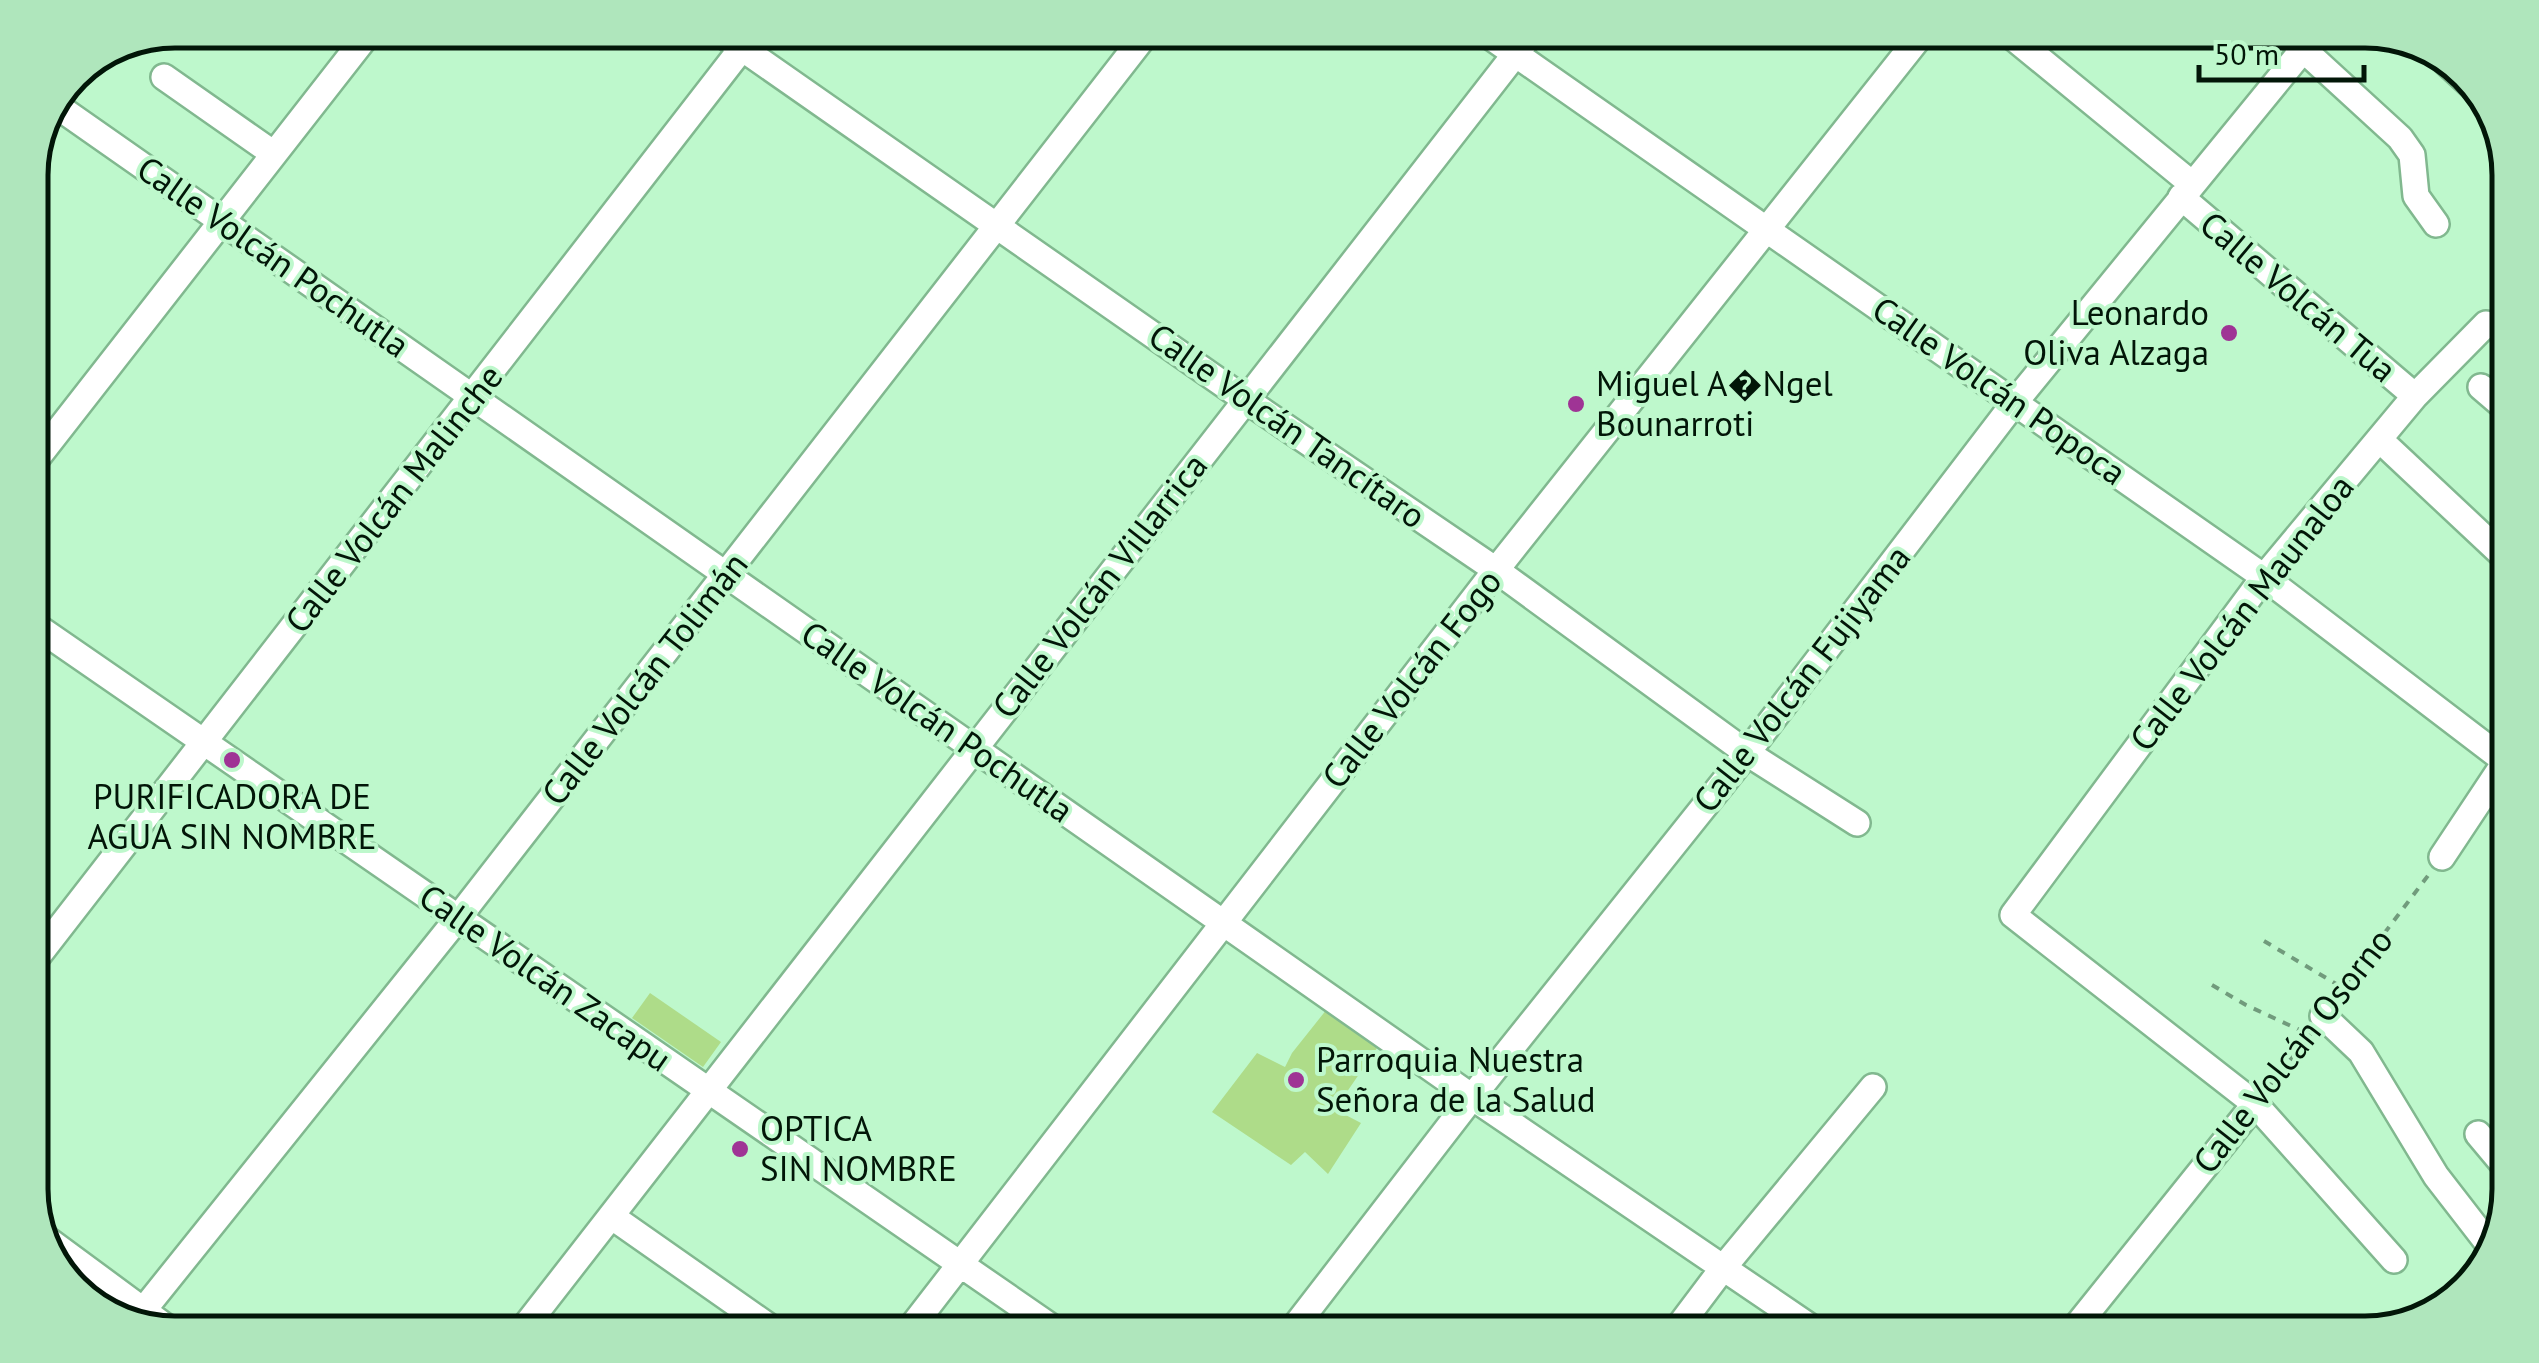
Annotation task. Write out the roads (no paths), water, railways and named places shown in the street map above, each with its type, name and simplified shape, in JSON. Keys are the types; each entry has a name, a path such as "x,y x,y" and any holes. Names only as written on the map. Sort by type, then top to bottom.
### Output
{"street":[{"path":"48,444 358,47"},
{"name":"Calle Volcán Malinche","path":"48,943 743,47"},
{"name":"Calle Volcán Tancítaro","path":"760,47 996,224 1496,570 1746,753 1857,823"},
{"name":"Calle Volcán Tolimán","path":"143,1311 458,918 1135,47"},
{"name":"Calle Volcán Popoca","path":"1505,47 2264,577 2492,749"},
{"name":"Calle Volcán Villarrica","path":"533,1316 1521,47"},
{"name":"Calle Volcán Fogo","path":"920,1316 1496,570 1911,47"},
{"name":"Calle Volcán Tua","path":"2023,47 2414,396"},
{"name":"Calle Volcán Fujiyama","path":"1303,1316 1746,753 2015,402 2304,47"},
{"path":"2318,47 2412,155 2416,196 2436,224"},
{"path":"164,78 274,154"},
{"name":"Calle Volcán Pochutla","path":"65,112 1472,1097 1794,1316"},
{"name":"Calle Volcán Maunaloa","path":"2256,1104 2013,915 2264,577 2414,396 2486,324"},
{"path":"2481,387 2491,396"},
{"name":"Calle Volcán Tua","path":"2380,440 2491,545"},
{"name":"Calle Volcán Zacapu","path":"48,634 1035,1316"},
{"path":"2442,858 2492,785"},
{"path":"2316,1026 2361,1052 2436,1176 2482,1236"},
{"path":"1687,1316 1874,1087"},
{"path":"2256,1104 2394,1260"},
{"name":"Calle Volcán Osorno","path":"2085,1316 2256,1104"},
{"path":"2478,1134 2492,1151"},
{"path":"611,1216 754,1316"},
{"path":"68,1258 122,1304"}],"place":[{"name":"Leonardo Oliva Alzaga","path":"2229,333"},
{"name":"Miguel A�Ngel Bounarroti","path":"1576,404"},
{"name":"PURIFICADORA DE AGUA SIN NOMBRE","path":"232,760"},
{"name":"Parroquia Nuestra Señora de la Salud","path":"1296,1080"},
{"name":"OPTICA SIN NOMBRE","path":"740,1149"}]}
